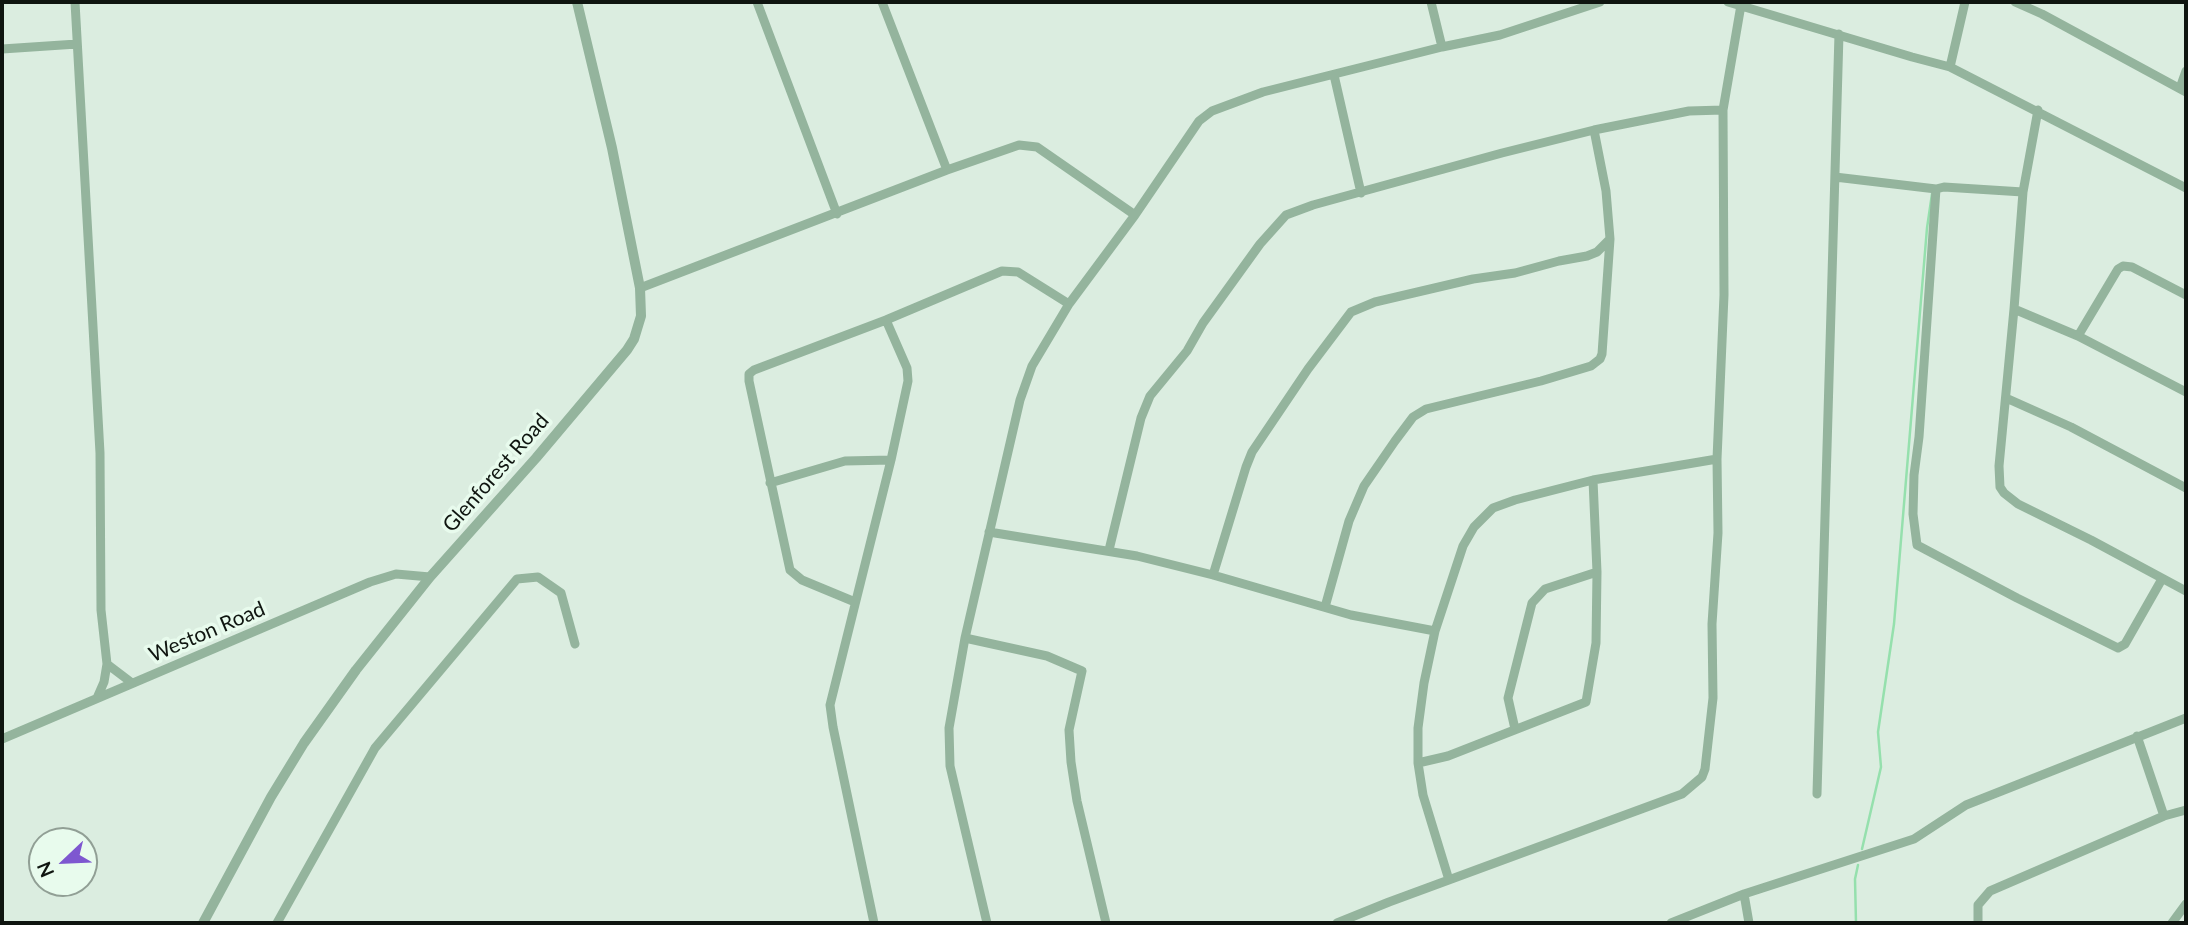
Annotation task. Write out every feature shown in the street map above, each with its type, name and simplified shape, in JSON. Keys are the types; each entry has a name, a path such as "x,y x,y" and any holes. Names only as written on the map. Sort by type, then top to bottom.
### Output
{"street":[{"path":"75,2 100,453 101,610 107,664 104,682 97,698"},
{"name":"Glenforest Road","path":"203,923 271,797 304,743 356,670 430,577 627,350 639,327 642,304 640,288 612,148 577,2"},
{"path":"757,2 836,214"},
{"path":"882,2 947,170"},
{"path":"1432,2 1442,47"},
{"path":"987,923 952,775 948,728 965,638 1026,381 1069,304 1136,215 1199,121 1212,111 1263,92 1500,35 1600,2"},
{"path":"1728,2 1951,67 2186,188"},
{"path":"1951,67 1965,2"},
{"path":"2015,2 2183,90 2186,71"},
{"path":"1342,922 1682,794 1703,777 1713,698 1712,624 1718,533 1717,459 1724,295 1723,110 1741,5"},
{"path":"1818,794 1839,34"},
{"path":"2,49 76,44"},
{"path":"1334,75 1361,192"},
{"path":"1109,551 1140,418 1154,388 1187,351 1203,323 1260,244 1286,215 1361,192 1594,130 1689,111 1723,110"},
{"path":"2038,110 2023,192 1998,480 2004,493 2018,503 2186,591"},
{"path":"1325,607 1349,521 1364,486 1413,417 1426,408 1541,381 1596,363 1602,354 1610,239 1606,191 1594,130"},
{"path":"640,288 1013,146 1027,145 1037,148 1136,215"},
{"path":"1835,177 1936,189 1944,187 2023,192"},
{"path":"1936,189 1914,475 1914,529 1917,545 2118,648 2126,643 2162,579"},
{"path":"1213,575 1252,452 1308,369 1351,312 1375,302 1587,256 1597,252 1610,239"},
{"path":"2078,336 2118,269 2123,267 2133,267 2186,295"},
{"path":"855,602 802,580 793,575 788,566 749,374 1008,270 1018,272 1069,304"},
{"path":"2014,309 2078,336 2186,392"},
{"path":"874,923 831,716 831,695 891,460 908,374 886,320"},
{"path":"2006,398 2071,428 2186,488"},
{"path":"1450,880 1423,795 1418,763 1419,717 1434,631 1464,546 1474,527 1493,508 1515,500 1593,480 1717,459"},
{"path":"770,483 845,461 891,460"},
{"path":"1418,763 1448,756 1586,702 1596,643 1597,572 1593,480"},
{"path":"989,532 1109,551 1213,575 1350,615 1434,631"},
{"path":"1515,729 1508,698 1532,603 1545,589 1597,572"},
{"name":"Weston Road","path":"2,739 385,577 407,574 430,577"},
{"path":"277,923 375,748 517,579 538,577 561,593 575,644"},
{"path":"965,638 1047,656 1082,671 1069,730 1071,762 1077,801 1106,923"},
{"path":"107,664 132,683"},
{"path":"1671,923 1744,894 1914,839 1966,805 2186,718"},
{"path":"2137,736 2164,816"},
{"path":"1978,923 1978,905 1990,891 2164,816 2186,810"},
{"path":"1744,894 1749,923"},
{"path":"2172,923 2186,904"}],"waterway":[{"path":"1862,849 1881,767 1878,732 1894,624 1932,194"},
{"path":"1856,923 1855,879 1858,865"}]}
